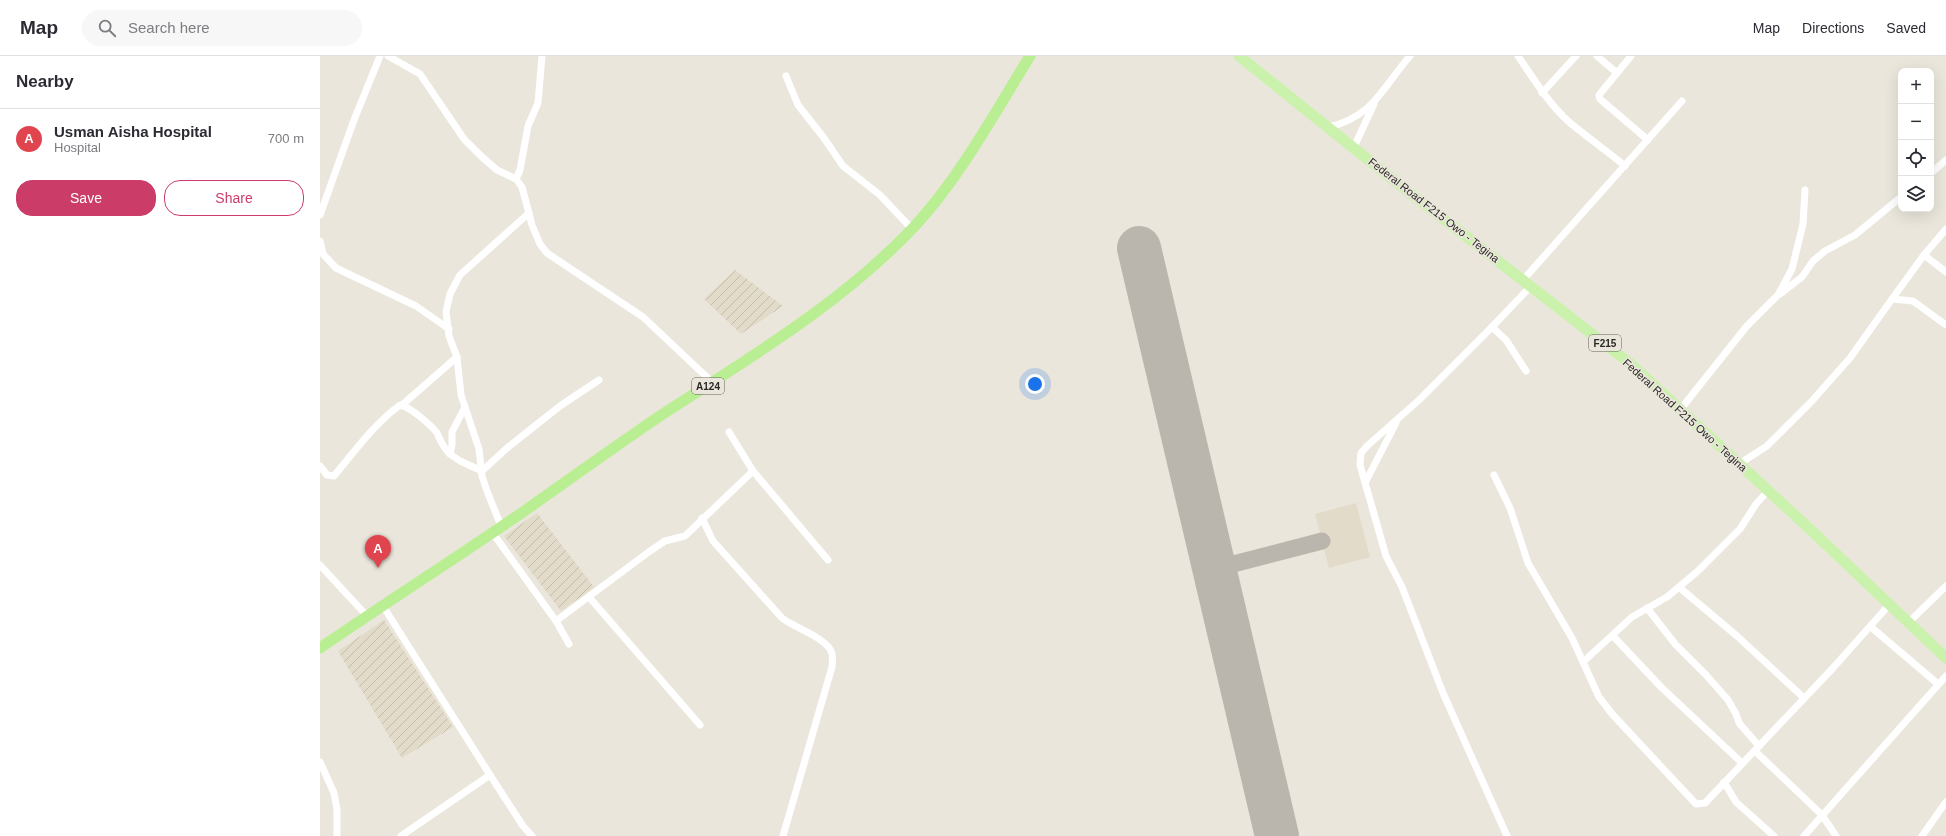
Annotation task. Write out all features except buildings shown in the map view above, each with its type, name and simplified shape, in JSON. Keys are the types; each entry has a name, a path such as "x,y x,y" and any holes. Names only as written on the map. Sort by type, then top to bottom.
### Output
{"highway":[{"name":"A124","path":"320,648 496,529 615,446 713,383 815,312 842,291 912,229 929,209 955,174 1030,56"}],"main road":[{"name":"Federal Road F215 Owo - Tegina","path":"1239,56 1396,182 1608,345 1739,464 1946,658"}],"street":[{"path":"320,215 354,120 380,56"},
{"path":"388,56 420,74 464,139 498,170 516,179 522,187 540,244 547,253 643,317 713,383"},
{"path":"516,179 520,170 528,126 538,103 542,56"},
{"path":"1354,147 1374,103 1410,56"},
{"path":"1518,56 1542,92 1569,122 1625,166"},
{"path":"1542,92 1576,56"},
{"path":"1597,56 1617,73"},
{"path":"1631,56 1599,95 1600,99 1648,140"},
{"path":"786,76 798,105 824,138 843,166 880,195 912,229"},
{"path":"1507,836 1443,693 1402,587 1386,556 1366,481 1360,465 1362,453 1380,433 1397,421 1492,327 1625,166 1682,101"},
{"path":"1328,127 1350,121 1374,103"},
{"path":"1934,170 1946,160"},
{"path":"1778,295 1792,269 1803,224 1805,190"},
{"path":"1680,410 1746,327 1778,295 1802,277 1813,262 1825,251 1855,235 1898,199"},
{"path":"529,213 460,276 450,294 446,312 448,329 457,357 464,409 474,429 482,471 496,529 556,621 569,644"},
{"path":"1739,464 1767,446 1811,402 1850,358 1924,255 1946,229"},
{"path":"320,240 323,254 336,268 416,306 448,329"},
{"path":"1924,255 1946,272"},
{"path":"1892,299 1913,301 1946,325"},
{"path":"1492,327 1506,340 1526,371"},
{"path":"320,466 327,475 334,476 356,449 392,410 400,404 402,405 457,357"},
{"path":"482,471 507,448 560,406 598,380"},
{"path":"402,405 427,422 438,435 446,450 450,454 460,461 482,471"},
{"path":"450,454 452,432 464,409"},
{"path":"1366,481 1397,421"},
{"path":"729,432 753,471 828,560"},
{"path":"556,621 665,541 685,536 702,518 753,471"},
{"path":"1494,475 1510,508 1528,563 1560,615 1603,704 1696,804 1705,803 1889,605"},
{"path":"1583,662 1632,617 1680,588 1740,529 1756,504 1768,491"},
{"path":"702,518 714,541 782,618 791,625 823,642 831,650 833,657 832,667 783,836"},
{"path":"320,565 367,616"},
{"path":"1908,623 1946,586"},
{"path":"1680,588 1737,636 1804,698"},
{"path":"589,597 700,725"},
{"path":"383,606 523,826 532,836"},
{"path":"1647,608 1676,645 1707,676 1728,700 1736,714 1738,723 1757,748 1822,815 1836,836"},
{"path":"1871,626 1938,684"},
{"path":"1613,636 1661,687 1742,763"},
{"path":"1804,836 1946,676"},
{"path":"320,762 334,793 337,810 337,836"},
{"path":"401,836 490,775"},
{"path":"1724,782 1736,802 1774,836"},
{"path":"1922,836 1946,802"}],"shaded area":[{"path":"735,270 783,306 741,334 704,299"},
{"path":"1356,503 1370,557 1329,568 1315,514"},
{"path":"537,513 594,587 561,611 504,536"},
{"path":"384,620 453,727 402,758 338,651"}],"taxiway":[{"path":"1214,569 1322,541"}],"runway":[{"path":"1139,248 1277,836"}],"place":[{"name":"Usman Aisha Hospital","path":"378,568"}]}
